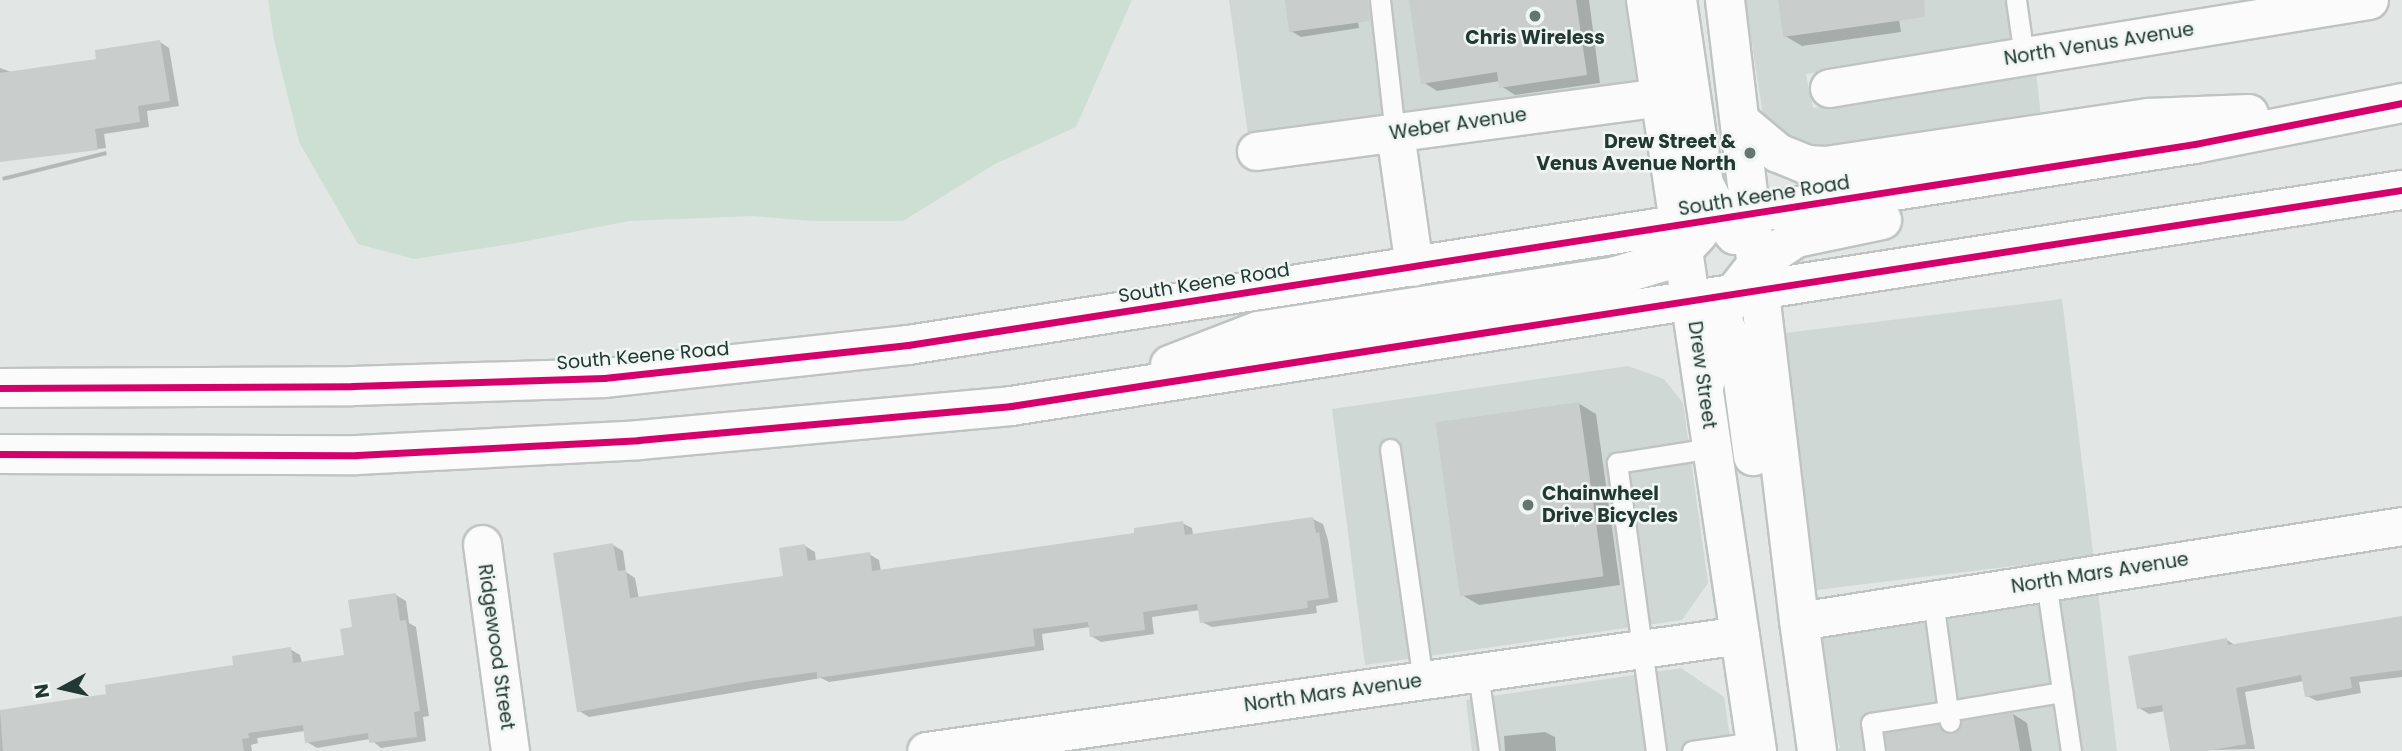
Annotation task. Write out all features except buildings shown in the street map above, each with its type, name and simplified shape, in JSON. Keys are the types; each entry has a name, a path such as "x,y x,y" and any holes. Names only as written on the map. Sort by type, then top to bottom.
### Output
{"main road":[{"name":"Drew Street","path":"1646,0 1660,97 1719,258 1799,621 1816,744"},
{"path":"1677,0 1704,184 1741,366 1776,624 1816,744"},
{"name":"Drew Street","path":"1725,0 1741,122 1719,258 1704,387 1756,747"},
{"name":"South Keene Road","path":"0,454 357,455 626,441 1012,406 1100,392 1719,258 2195,144 2402,103"},
{"path":"1741,122 1778,153 1807,165 1826,166 2149,118 2356,110"},
{"name":"South Keene Road","path":"0,388 353,386 604,378 908,345 1605,237 1719,258 1816,280 2402,190"}],"street":[{"name":"North Venus Avenue","path":"1829,88 2369,0"},
{"name":"Weber Avenue","path":"1256,151 1660,97"},
{"path":"1395,133 1414,267"},
{"name":"North Mars Avenue","path":"1799,621 2402,526"},
{"name":"Ridgewood Street","path":"482,544 510,751"},
{"name":"North Mars Avenue","path":"926,751 1740,635"}],"lane":[{"path":"1380,0 1395,133"},
{"path":"2016,0 2024,56"},
{"path":"1656,751 1617,463 1712,448"},
{"path":"1390,449 1423,680"},
{"path":"2046,582 2071,751"},
{"path":"1933,600 1949,716"},
{"path":"1478,673 1489,751"},
{"path":"1875,751 1871,723 1911,722 1949,716 2063,692"},
{"path":"1692,751 1756,747"}],"shaded area":[{"path":"1229,0 1625,0 1637,82 1248,134"},
{"path":"1745,0 2027,0 2031,36 1806,74 1813,108 2036,72 2041,116 1826,148 1811,147 1790,138 1763,115"},
{"path":"2062,299 2094,556 1817,590 1785,333"},
{"path":"1628,366 1664,379 1683,403 1708,583 1682,620 1365,665 1332,409"},
{"path":"2098,592 2117,751 1837,751 1840,747 1835,732 1821,636"},
{"path":"1681,668 1724,697 1732,751 1472,751 1466,700"}],"green space":[{"path":"268,0 1132,0 1076,127 995,164 903,221 812,221 753,216 629,221 414,259 358,244 299,142 274,40"}],"cycle path":[{"path":"0,388 353,386 604,378 908,345 2195,144 2402,103"},
{"path":"0,454 357,455 639,440 1011,406 2402,190"}],"place":[{"name":"Chris Wireless","path":"1535,16"},
{"name":"Drew Street & Venus Avenue North","path":"1750,153"},
{"name":"Chainwheel Drive Bicycles","path":"1528,505"}]}
